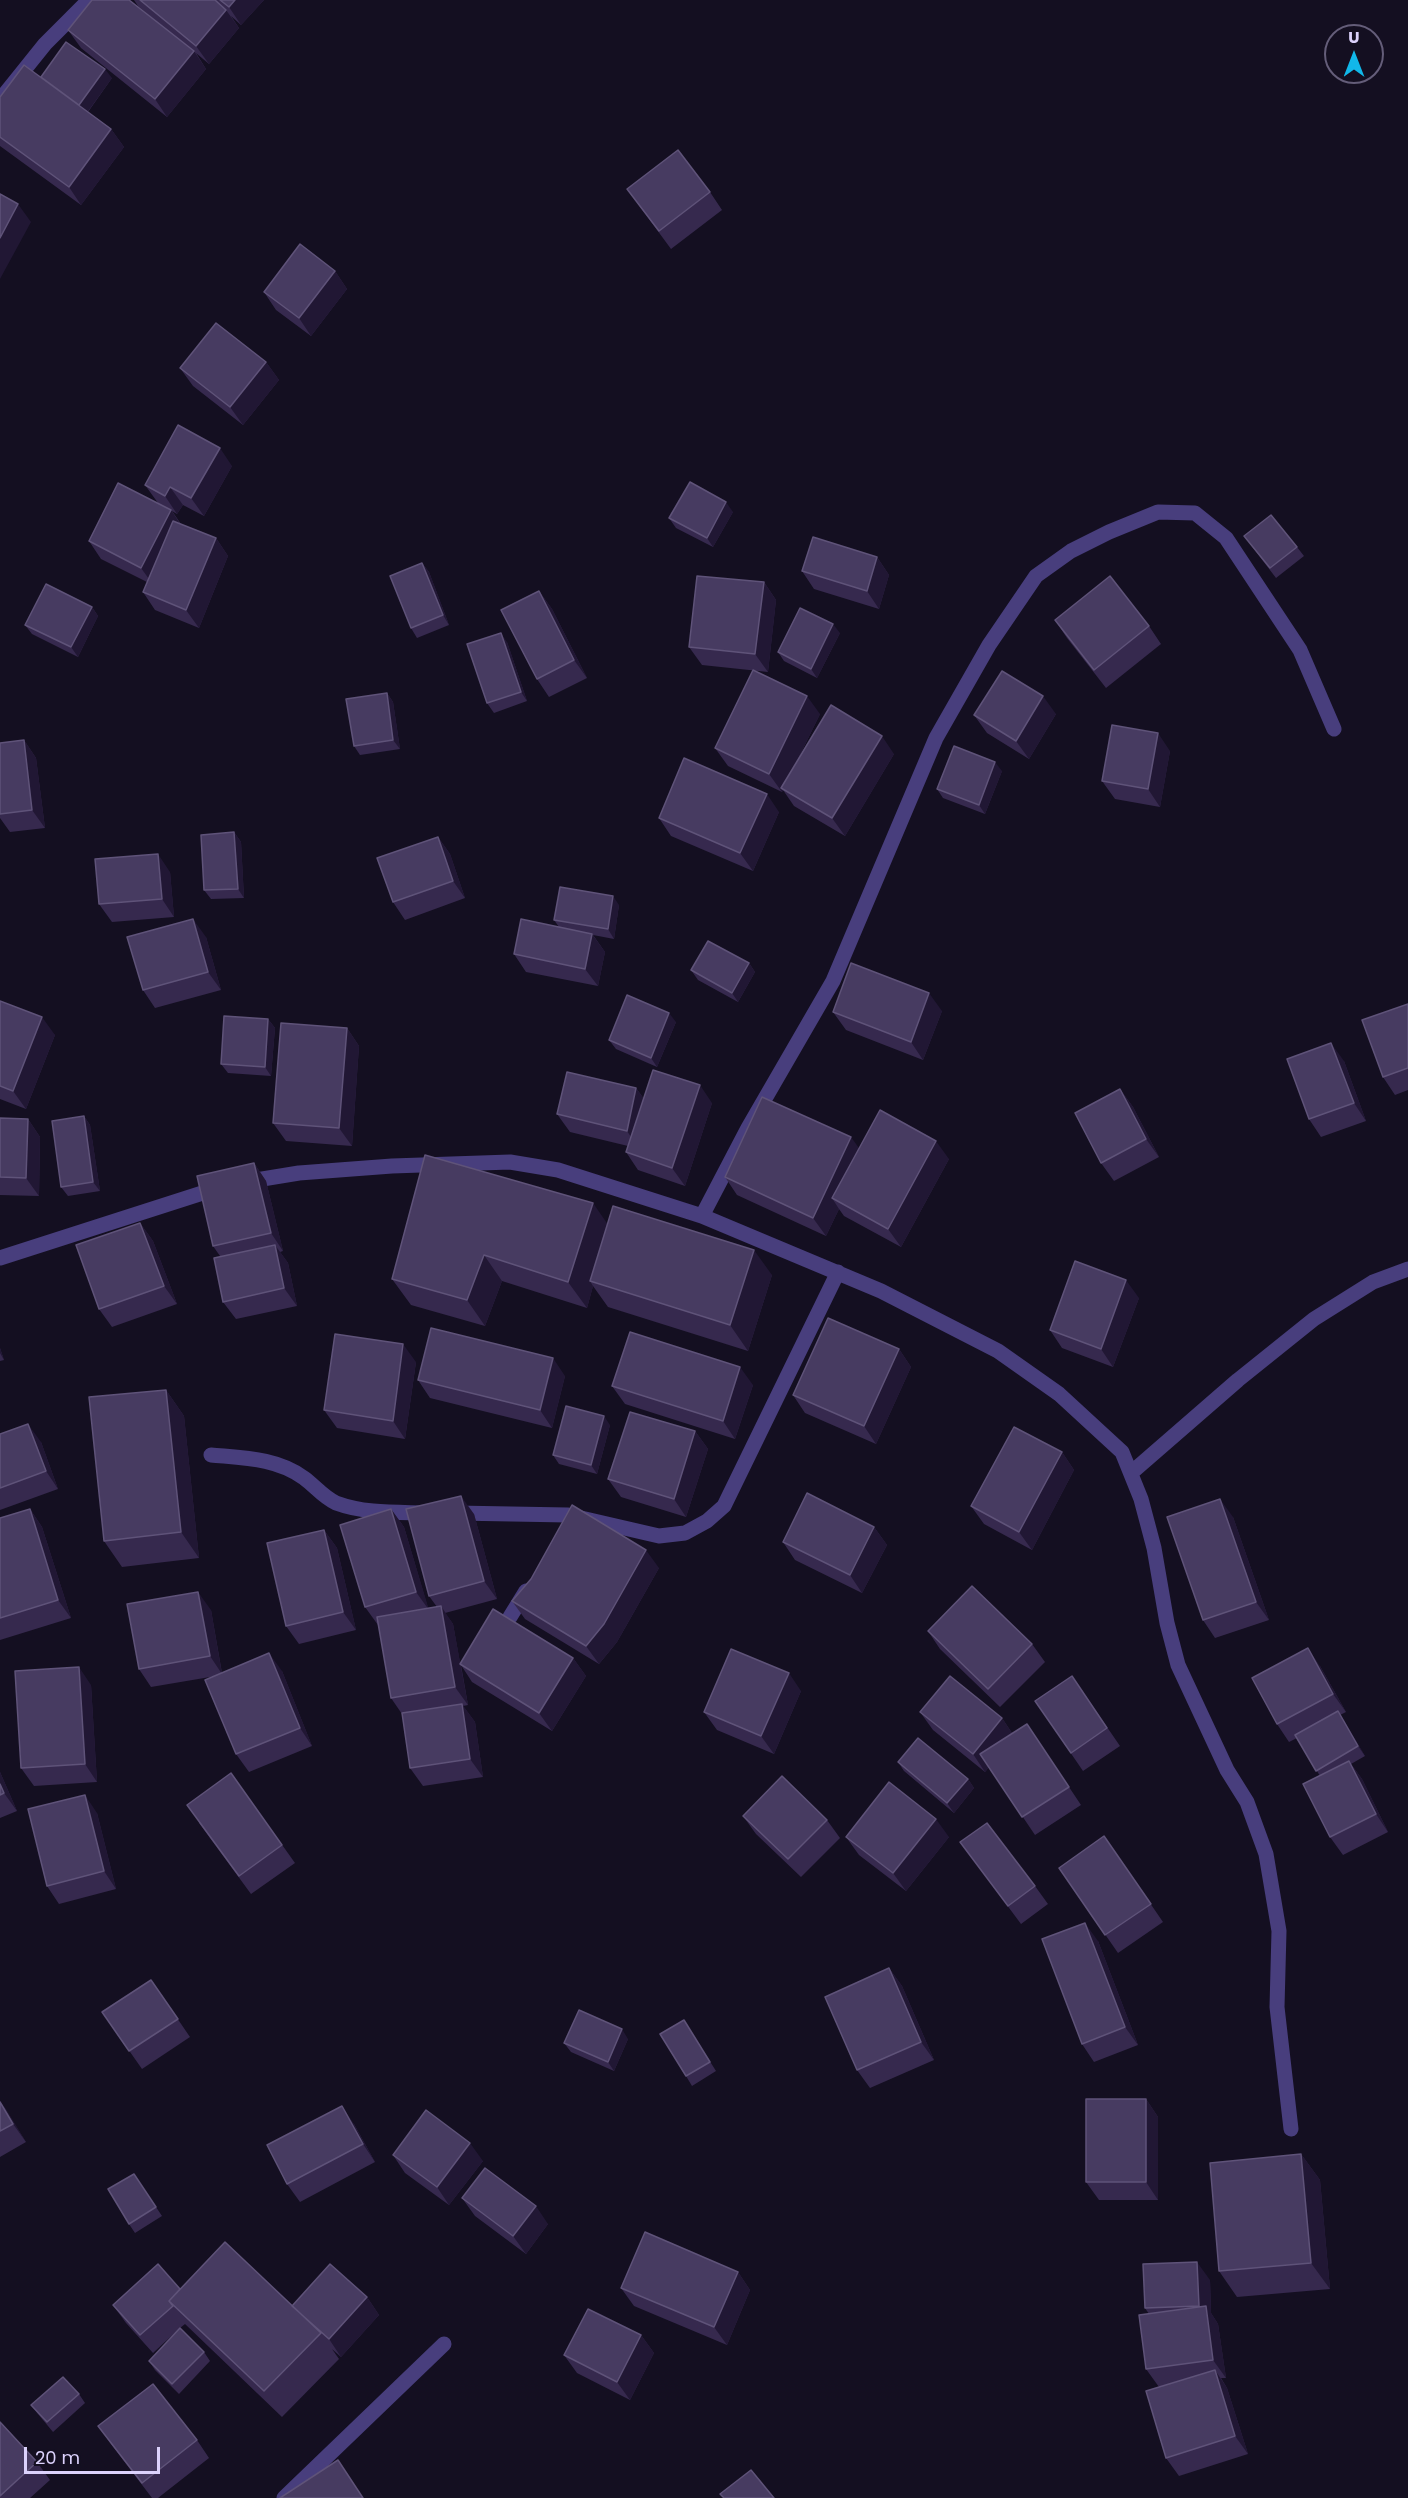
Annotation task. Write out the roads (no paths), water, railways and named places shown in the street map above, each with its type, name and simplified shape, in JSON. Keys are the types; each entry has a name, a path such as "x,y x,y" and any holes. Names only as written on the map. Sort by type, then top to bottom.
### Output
{"street":[{"path":"0,100 45,44 89,0"},
{"path":"702,1216 748,1128 834,981 936,738 989,645 1036,576 1071,551 1158,512 1195,513 1226,538 1300,650 1334,729"},
{"path":"0,1258 231,1184 298,1173 392,1166 510,1162 558,1170 702,1216 881,1291 998,1351 1059,1394 1122,1452 1141,1498 1154,1548 1167,1623 1178,1665 1227,1770 1246,1802 1266,1854 1279,1931 1277,2007 1292,2129"},
{"path":"1131,1473 1238,1380 1314,1319 1373,1282 1408,1269"},
{"path":"211,1455 266,1460 303,1477 314,1488 335,1502 372,1512 565,1520 659,1536 685,1533 707,1521 724,1506 838,1272"},
{"path":"510,1617 535,1576"},
{"path":"284,2498 444,2344"}]}
